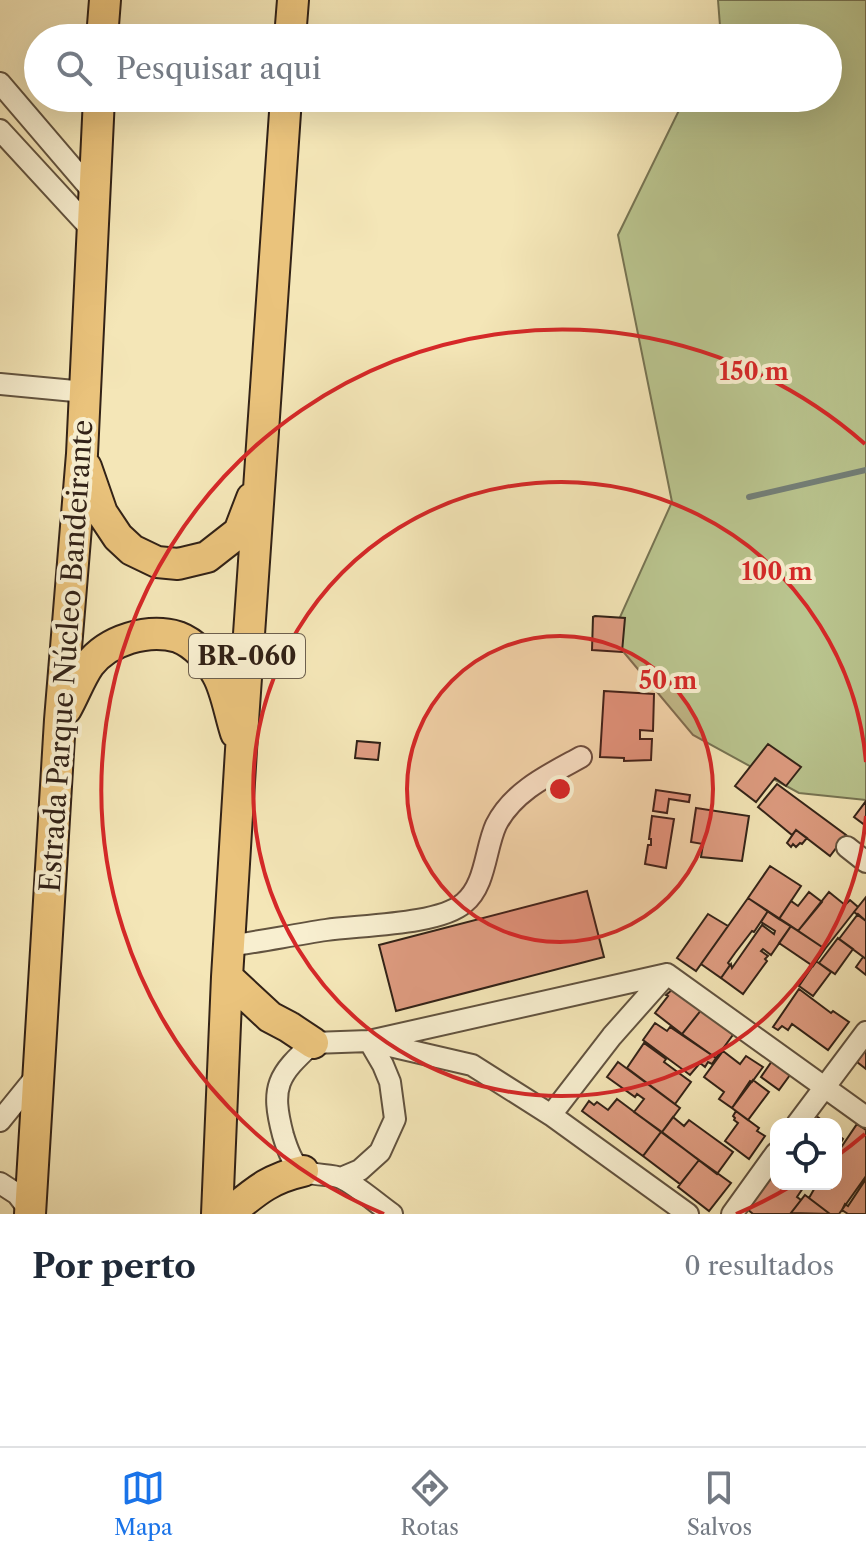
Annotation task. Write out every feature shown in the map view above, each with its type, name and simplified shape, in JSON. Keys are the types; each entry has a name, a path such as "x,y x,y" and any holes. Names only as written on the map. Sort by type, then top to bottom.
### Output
{"highway":[{"path":"103,24 105,0"},
{"path":"291,24 293,0"},
{"name":"Estrada Parque Núcleo Bandeirante","path":"30,1212 60,720 82,454 98,112"},
{"name":"BR-060","path":"217,1214 241,750 285,112"},
{"path":"82,454 102,513 118,537 132,550 157,562 178,564 207,557 239,532 259,480"},
{"path":"60,720 90,665 106,648 126,639 152,634 179,638 200,651 219,676 241,750"},
{"path":"227,977 270,1017 313,1043"},
{"path":"228,1214 261,1186 284,1175 303,1171"}],"street":[{"path":"0,83 24,111"},
{"path":"25,112 94,193"},
{"path":"0,130 92,230"},
{"path":"0,384 85,392"},
{"path":"229,946 328,929 416,919 445,913 464,903 480,881 496,825 510,806 528,787 581,757"},
{"path":"847,847 866,862"},
{"path":"551,1115 612,1036 667,974"},
{"path":"392,1214 341,1178 303,1171 297,1167 280,1123 276,1095 287,1066 313,1043 369,1041 667,974 866,1117"},
{"path":"801,1118 866,1032"},
{"path":"369,1041 472,1065 551,1115 688,1214"},
{"path":"341,1178 360,1170 380,1152 395,1119 390,1082 369,1041"},
{"path":"0,1121 38,1074"},
{"path":"732,1214 770,1161"},
{"path":"0,1183 17,1194 30,1212"}],"green space":[{"path":"718,0 866,0 866,800 799,793 693,735 611,637 672,502 618,235 678,112 842,112 842,24 720,24"}],"building":[{"path":"595,616 625,618 622,652 592,650"},
{"path":"604,691 654,694 653,731 640,730 640,739 652,739 651,760 624,761 624,758 600,757"},
{"path":"357,741 380,743 378,760 355,758"},
{"path":"768,744 801,767 786,786 775,778 756,802 735,786"},
{"path":"777,784 846,835 830,856 796,830 792,835 758,807"},
{"path":"656,790 690,795 689,802 669,799 667,813 653,811"},
{"path":"866,801 866,826 854,817"},
{"path":"696,808 749,816 742,861 701,857 703,844 691,842"},
{"path":"652,816 674,819 666,868 645,864 648,845 651,845"},
{"path":"796,830 807,838 802,844 791,847 787,843"},
{"path":"770,866 801,886 779,919 748,898"},
{"path":"587,891 604,957 396,1011 379,945"},
{"path":"809,892 822,902 798,931 779,919 791,901 798,906"},
{"path":"829,892 845,905 850,900 858,907 825,949 798,931"},
{"path":"866,897 866,921 854,912"},
{"path":"748,898 768,911 735,953 721,978 701,964"},
{"path":"768,911 791,926 771,955 763,949 761,951 768,956 767,961 743,994 721,978 731,964 732,968 762,925 774,934 775,931 761,922"},
{"path":"708,914 728,926 696,971 677,958"},
{"path":"858,914 866,921 866,959 839,939"},
{"path":"791,926 825,949 813,966 779,943"},
{"path":"838,938 853,949 835,974 819,963"},
{"path":"863,957 866,959 866,975 856,967"},
{"path":"816,961 831,972 813,996 799,986"},
{"path":"674,988 702,1009 682,1034 655,1013"},
{"path":"799,989 831,1013 833,1011 849,1022 828,1050 792,1024 788,1030 782,1026 778,1030 773,1027"},
{"path":"702,1009 735,1032 716,1058 682,1034"},
{"path":"655,1023 667,1031 670,1027 716,1058 705,1067 700,1063 690,1075 643,1040"},
{"path":"644,1043 691,1082 675,1104 627,1068"},
{"path":"866,1048 866,1069 857,1062"},
{"path":"723,1051 740,1064 746,1056 763,1067 732,1108 719,1099 724,1092 704,1077"},
{"path":"772,1061 790,1075 779,1090 761,1077"},
{"path":"618,1062 680,1108 662,1132 634,1112 644,1099 637,1094 635,1097 607,1077"},
{"path":"753,1080 769,1092 748,1120 732,1108"},
{"path":"617,1099 661,1132 643,1156 582,1111 589,1101 594,1105 597,1102 608,1110"},
{"path":"736,1111 765,1136 749,1159 725,1141 738,1123 733,1116"},
{"path":"673,1117 684,1126 689,1120 733,1152 717,1174 662,1132"},
{"path":"857,1124 866,1130 866,1176 839,1214 830,1214 809,1198 814,1190 842,1190 842,1146"},
{"path":"661,1132 699,1160 680,1184 643,1156"},
{"path":"699,1160 731,1183 709,1211 678,1187"},
{"path":"770,1173 770,1190 802,1190 797,1197 801,1200 790,1214 753,1214 746,1208"},
{"path":"866,1179 866,1214 848,1214 842,1210 845,1204 848,1206"},
{"path":"805,1195 809,1198 830,1214 791,1213"}],"waterway":[{"path":"749,497 866,470"}]}
